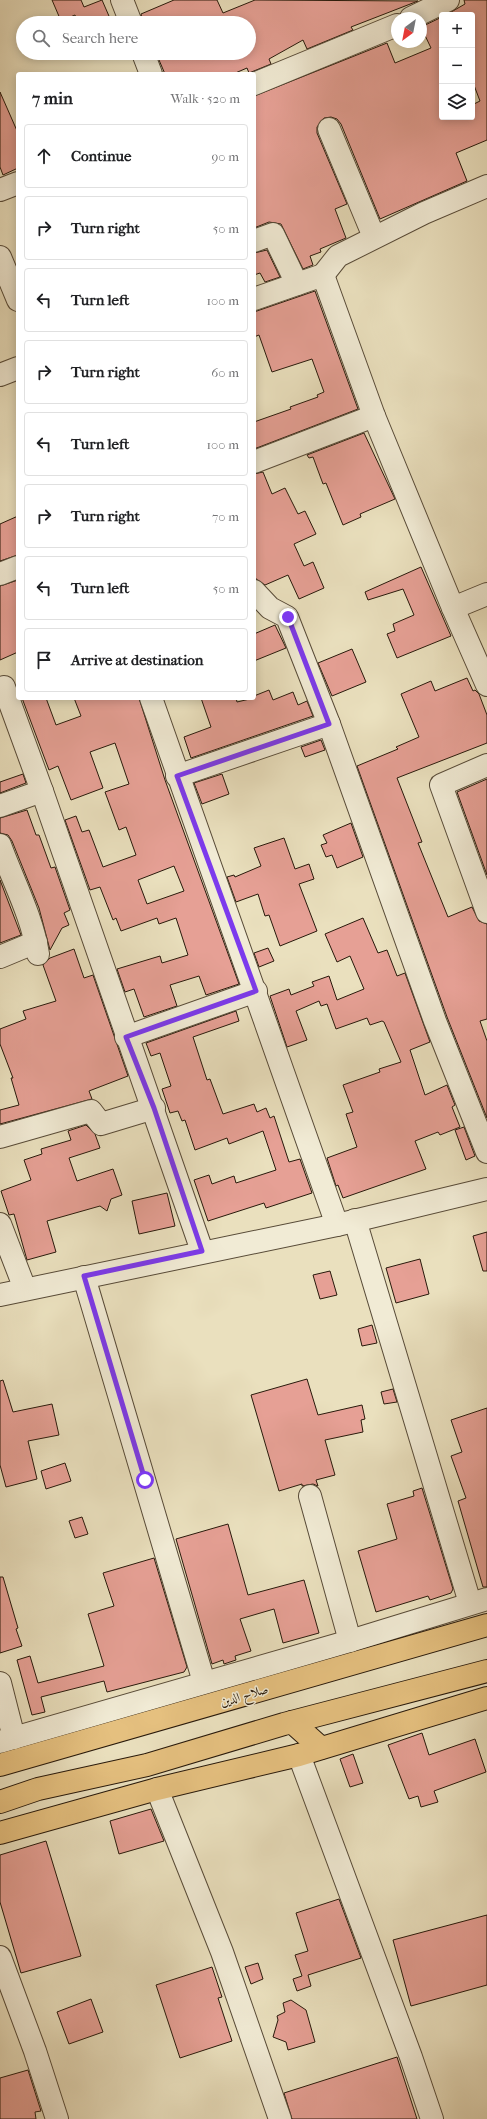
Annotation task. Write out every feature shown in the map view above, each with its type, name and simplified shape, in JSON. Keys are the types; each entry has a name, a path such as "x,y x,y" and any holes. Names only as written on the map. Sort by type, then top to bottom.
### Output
{"main road":[{"name":"صلاح الدين","path":"0,1765 487,1625"},
{"path":"0,1802 38,1789 147,1765 292,1722 487,1671"},
{"path":"0,1833 157,1790 299,1755 487,1698"},
{"path":"292,1722 321,1748"},
{"path":"38,1789 40,1754"}],"street":[{"path":"122,0 128,16"},
{"path":"423,12 448,0"},
{"path":"256,83 391,27"},
{"path":"146,60 151,72"},
{"path":"329,129 374,237"},
{"path":"0,190 16,183"},
{"path":"256,298 324,275 338,256 374,237 487,186"},
{"path":"256,240 273,234 296,284"},
{"path":"0,257 16,295"},
{"path":"324,275 374,416 453,608 487,685"},
{"path":"0,374 16,369"},
{"path":"256,461 374,416"},
{"path":"0,574 16,568"},
{"path":"256,593 270,608 288,617 329,724 435,1021 487,1152"},
{"path":"453,608 487,594"},
{"path":"7,685 126,1037 154,1108 202,1251"},
{"path":"0,1683 7,1740 350,1641 478,1601 346,1222 256,991 177,776 171,752 152,700"},
{"path":"177,776 329,724"},
{"path":"487,765 441,784 487,912"},
{"path":"0,806 42,791"},
{"path":"0,845 37,948 0,957"},
{"path":"126,1037 256,991"},
{"path":"0,1137 91,1111 101,1124 154,1108"},
{"path":"0,1295 202,1251 346,1222 487,1189"},
{"path":"0,1224 25,1289"},
{"path":"84,1276 204,1682"},
{"path":"310,1496 350,1641"},
{"path":"299,1755 411,2057 432,2119"},
{"path":"157,1790 222,1952 280,2119"},
{"path":"0,1957 35,2051 57,2119"}],"building":[{"path":"52,0 81,0 84,7 102,0 109,16 75,15 59,16"},
{"path":"174,0 217,0 223,13 255,0 418,1 351,27 353,30 307,49 303,40 269,59 271,64 251,72 249,72 247,68 238,72 164,72 159,60 256,60 256,16 141,16 141,14"},
{"path":"464,0 487,0 487,140 456,153 467,181 380,219 341,124 337,119 331,117 324,118 317,127 317,133 347,204 335,209 346,238 320,249 321,252 310,256 313,265 303,269 281,224 269,222 256,227 256,95 387,43 395,63 431,48 427,40 427,24 439,18 439,120 475,120 475,104 480,101 475,88 475,12 451,12 465,4"},
{"path":"0,92 16,128 16,169 3,175 0,167"},
{"path":"267,250 280,277 265,282 260,273 256,274 256,253"},
{"path":"315,291 358,409 256,448 256,421 291,409 290,407 318,397 317,395 324,392 312,359 272,372 259,335 256,336 256,311"},
{"path":"364,433 395,499 360,514 361,517 343,525 326,483 323,484 313,457 309,458 307,455"},
{"path":"263,472 272,494 285,488 298,514 305,511 316,534 294,544 304,566 313,562 324,588 299,599 288,575 265,585 256,579 256,474"},
{"path":"16,517 16,556 0,561 0,524"},
{"path":"421,567 451,636 397,658 387,634 395,631 393,624 414,615 403,589 368,600 365,592"},
{"path":"16,581 16,653 0,660 0,586"},
{"path":"275,625 286,648 256,660 256,633"},
{"path":"352,649 366,682 332,696 318,663"},
{"path":"467,678 473,691 475,690 479,694 487,715 487,743 397,778 422,842 418,843 448,917 472,907 479,921 487,924 487,1019 480,1021 487,1041 487,1118 447,1017 357,766 398,749 396,747 419,737 401,694 431,681 435,691"},
{"path":"269,690 273,700 293,692 298,705 307,701 313,716 191,758 184,737 211,727 202,700 236,700 237,702 256,700 256,695"},
{"path":"23,700 47,700 56,725 81,716 75,700 140,700 165,780 239,984 206,995 199,976 170,985 177,1006 144,1017 134,989 125,992 117,969 160,956 162,963 188,955 176,918 159,924 157,918 121,931 116,918 113,920 100,887 90,890 65,820 76,816 82,832 89,830 103,867 136,855 126,827 119,830 105,792 129,784 115,743 90,752 103,788 71,800 58,766 49,770","holes":["174,866 184,891 147,904 138,880"]},
{"path":"321,740 325,750 305,757 301,747"},
{"path":"23,774 26,783 0,793 0,782"},
{"path":"222,774 229,794 202,804 194,783"},
{"path":"487,779 487,875 457,792"},
{"path":"27,810 36,835 39,835 51,868 55,867 70,910 64,913 69,925 62,928 50,950 39,908 12,841 8,835 0,833 0,818"},
{"path":"351,823 363,857 337,868 332,855 326,857 321,845 327,843 323,835"},
{"path":"284,838 295,869 309,864 314,879 299,884 317,931 280,946 269,915 265,916 258,894 236,902 227,877 234,875 235,877 261,866 254,848"},
{"path":"0,880 21,935 0,943"},
{"path":"363,918 378,953 387,950 397,976 405,973 430,1042 410,1050 425,1095 447,1085 455,1105 452,1107 460,1127 440,1135 438,1132 415,1141 426,1169 343,1198 338,1185 336,1186 327,1158 357,1147 346,1114 353,1112 343,1085 380,1072 379,1069 401,1062 384,1022 382,1021 370,1025 367,1018 336,1029 327,1004 321,1006 319,1001 296,1011 307,1040 287,1047 270,996 289,989 291,995 314,986 312,982 329,976 337,1000 364,989 350,956 337,962 325,934"},
{"path":"268,948 274,961 259,967 254,953"},
{"path":"74,949 84,978 93,975 128,1076 89,1091 92,1099 0,1124 0,1110 19,1105 11,1078 13,1078 0,1044 0,1029 26,1019 23,1011 56,1001 43,965 50,958"},
{"path":"236,1011 239,1021 193,1037 207,1080 210,1079 223,1114 254,1104 257,1112 266,1108 270,1118 274,1116 289,1162 300,1159 312,1193 266,1208 264,1203 208,1221 194,1180 209,1175 212,1184 234,1176 236,1183 276,1170 263,1131 229,1144 227,1138 195,1150 185,1120 182,1121 178,1111 170,1113 162,1089 171,1086 160,1053 151,1056 146,1043"},
{"path":"86,1125 95,1134 100,1148 69,1158 77,1181 113,1169 122,1195 111,1199 107,1211 100,1206 47,1221 56,1252 27,1260 14,1214 9,1215 1,1191 31,1180 24,1160 42,1154 41,1149 71,1140 68,1131"},
{"path":"464,1127 475,1156 466,1160 455,1130"},
{"path":"167,1193 175,1226 139,1234 132,1201"},
{"path":"487,1232 487,1271 483,1271 473,1236"},
{"path":"420,1259 429,1294 396,1303 386,1268"},
{"path":"330,1271 337,1295 320,1299 313,1275"},
{"path":"372,1325 377,1343 362,1346 358,1329"},
{"path":"307,1379 318,1415 362,1405 365,1419 361,1420 363,1432 325,1440 335,1475 316,1480 318,1486 313,1484 302,1486 302,1484 279,1491 251,1395"},
{"path":"3,1380 13,1412 52,1404 59,1435 28,1441 37,1479 6,1487 0,1465 0,1381"},
{"path":"393,1389 397,1402 384,1404 381,1392"},
{"path":"487,1408 487,1587 483,1587 458,1501 466,1498 451,1456 462,1452 451,1420"},
{"path":"65,1463 71,1481 46,1489 41,1471"},
{"path":"422,1488 453,1589 451,1593 430,1600 428,1596 376,1612 358,1551 397,1539 387,1504 414,1496 413,1491"},
{"path":"82,1517 88,1534 75,1538 69,1521"},
{"path":"228,1524 248,1595 304,1580 319,1633 283,1643 274,1609 240,1619 251,1651 235,1656 236,1660 224,1664 223,1660 212,1664 176,1539"},
{"path":"154,1558 187,1667 184,1672 107,1692 104,1681 41,1697 45,1712 32,1715 17,1660 30,1656 38,1683 104,1666 88,1614 114,1606 103,1573"},
{"path":"0,1577 3,1577 18,1628 16,1629 22,1646 0,1653"},
{"path":"422,1733 429,1755 475,1739 486,1772 434,1791 438,1802 421,1807 418,1796 409,1799 388,1745"},
{"path":"353,1754 363,1783 350,1787 340,1759"},
{"path":"151,1809 164,1841 119,1854 110,1821"},
{"path":"46,1841 81,1956 21,1973 0,1902 0,1855"},
{"path":"339,1899 361,1958 308,1975 311,1986 297,1991 293,1979 302,1976 295,1955 308,1951 296,1913"},
{"path":"487,1915 487,1985 411,2006 393,1940"},
{"path":"258,1963 263,1979 251,1984 245,1967"},
{"path":"212,1967 222,1997 218,1998 232,2041 180,2058 156,1985"},
{"path":"91,1999 103,2032 69,2044 57,2012"},
{"path":"291,2000 306,2010 315,2042 288,2050 286,2042 273,2037 278,2020 277,2016 285,2012 283,2003"},
{"path":"397,2057 417,2119 292,2119 284,2093"},
{"path":"28,2070 41,2111 35,2112 36,2119 0,2119 0,2078"}],"route":[{"path":"145,1480 84,1276 202,1251 154,1108 126,1037 256,991 177,776 329,724 288,617"}]}
